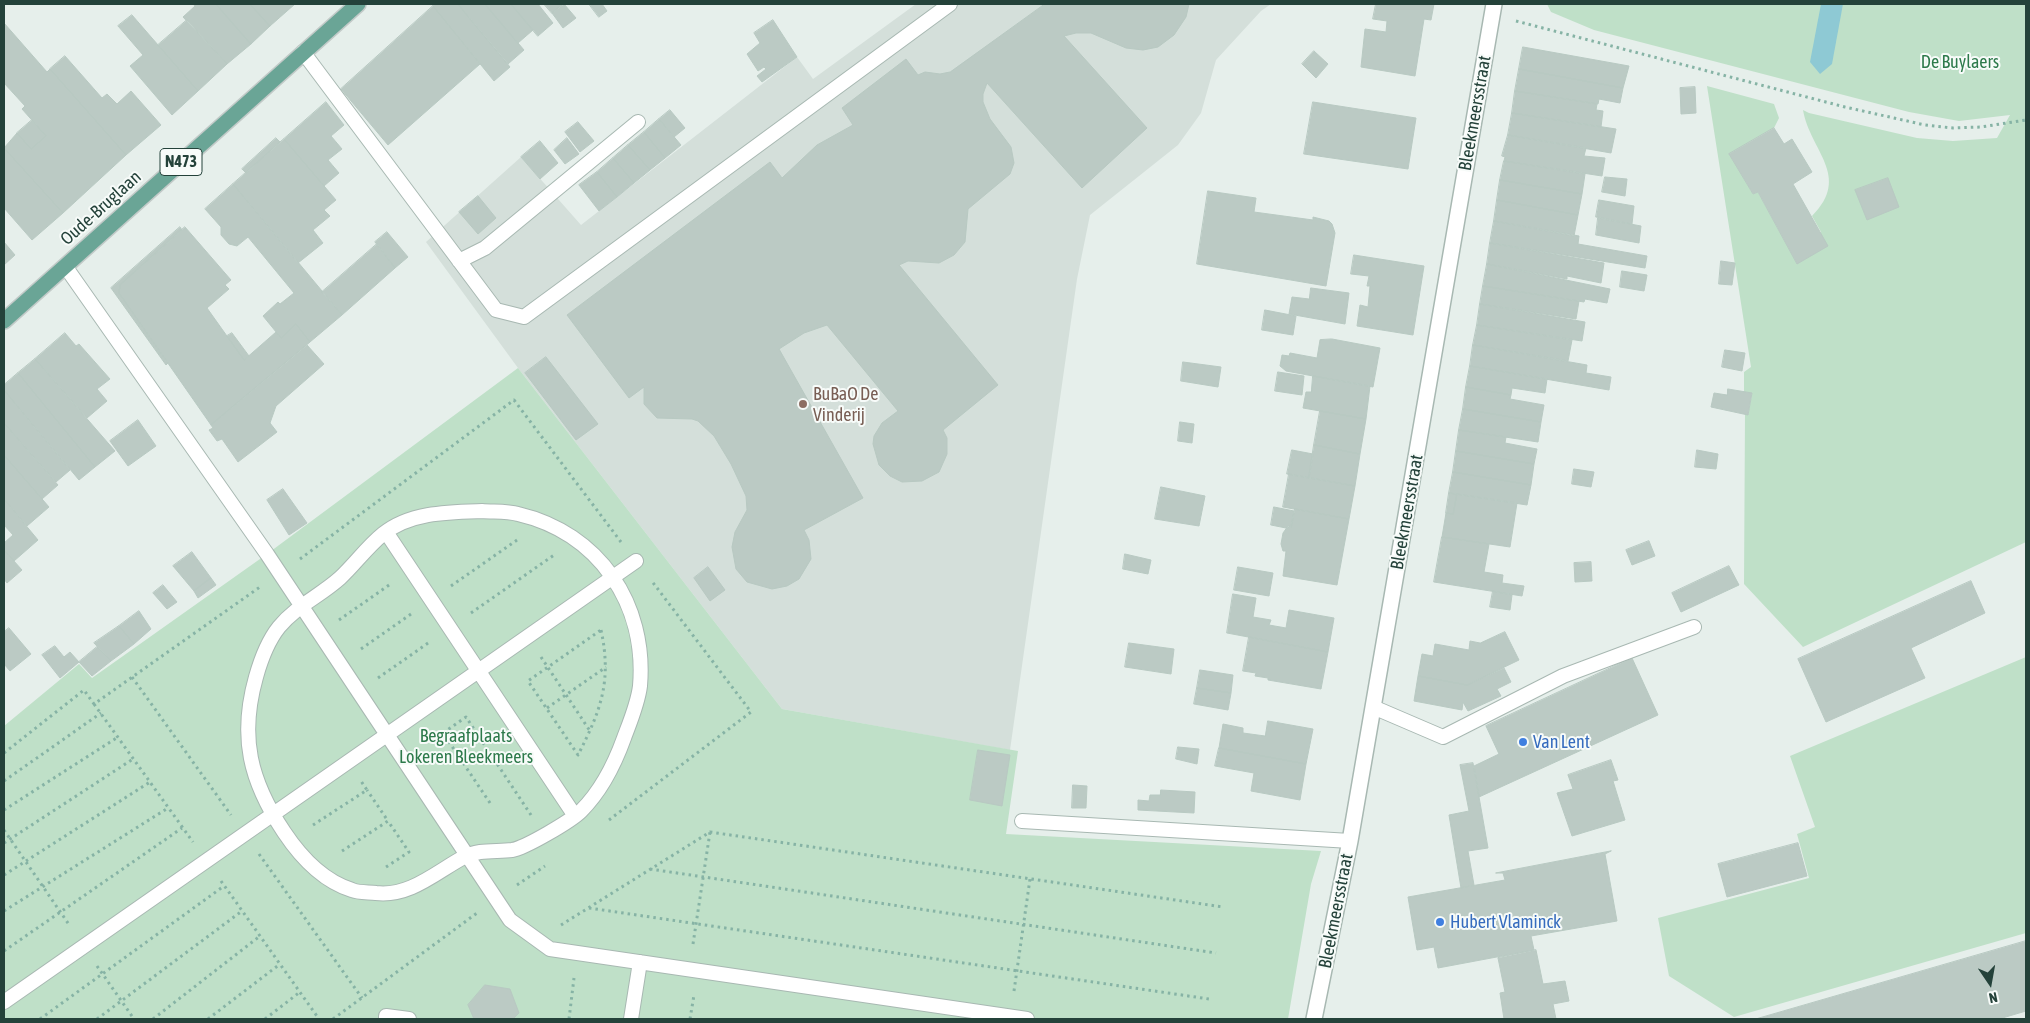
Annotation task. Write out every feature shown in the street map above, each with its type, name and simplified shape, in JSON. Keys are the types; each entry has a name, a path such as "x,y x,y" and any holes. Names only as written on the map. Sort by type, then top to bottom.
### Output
{"main road":[{"name":"Oude-Bruglaan","path":"4,321 358,4"}],"street":[{"name":"Bleekmeersstraat","path":"1314,1019 1350,841 1493,9"}],"lane":[{"path":"303,52 496,310 524,317 950,4"},
{"path":"459,261 485,248 638,122"},
{"path":"65,266 280,574 510,920 550,949 1026,1019"},
{"path":"482,511 518,514 555,527 575,540 589,549 614,576 631,609 640,649 640,688 618,755 582,811 516,850 489,850 467,855 416,886 387,894 352,891 327,878 298,852 272,814 252,769 247,738 250,697 262,656 278,628 301,605 340,578 386,532 415,518 446,512 482,511"},
{"path":"386,532 575,816"},
{"path":"4,1002 636,561"},
{"path":"1373,707 1443,737 1564,676 1694,627"},
{"path":"1022,821 1350,841"},
{"path":"631,1019 640,962"},
{"path":"386,1019 386,1016 409,1019"}],"path":[{"path":"1493,9 1845,107 1924,125 1953,128 1980,127 2026,120"},
{"path":"470,613 575,540"},
{"path":"4,753 84,690 94,704 300,559"},
{"path":"319,634 392,583"},
{"path":"601,630 606,667 606,684 590,732 578,755 528,681 548,667 601,630"},
{"path":"527,637 590,732"},
{"path":"358,691 431,641"},
{"path":"547,708 606,667"},
{"path":"4,782 101,712"},
{"path":"490,803 443,733 466,717 544,835"},
{"path":"4,810 118,737"},
{"path":"4,843 133,759"},
{"path":"4,876 150,782"},
{"path":"367,790 408,852 386,867"},
{"path":"4,911 168,808"},
{"path":"342,851 388,821"},
{"path":"4,951 183,828"},
{"path":"690,970 710,832"},
{"path":"550,949 547,934 710,832 1223,906"},
{"path":"649,869 1216,953"},
{"path":"1010,1017 1030,878"},
{"path":"40,1019 224,886"},
{"path":"588,908 1209,999"},
{"path":"97,1019 242,911"},
{"path":"153,1019 260,936"},
{"path":"569,1019 577,953"},
{"path":"208,1019 280,964"},
{"path":"265,1019 300,992"}],"shaded area":[{"name":"BuBaO De Vinderij","path":"916,4 1271,4 1261,11 1216,60 1201,113 1178,145 1090,215 1077,279 1010,750 782,709 518,368 426,242 521,157 581,225 797,57 813,79"}],"green space":[{"name":"De Buylaers","path":"1547,4 2026,4 2026,542 1803,647 1744,584 1745,414 1748,414 1752,394 1744,392 1744,372 1751,367 1707,86 1774,104 1779,118 1774,128 1730,154 1753,194 1758,192 1797,263 1821,232 1812,216 1823,202 1828,188 1829,176 1807,125 1803,110 1917,138 1953,141 1997,138 2010,115 1959,121 1909,112 1594,30 1551,12"},
{"name":"Begraafplaats Lokeren Bleekmeers","path":"518,368 782,709 1018,751 1006,834 1321,851 1311,884 1288,1019 4,1019 4,726 79,664 92,678 267,554"},
{"path":"2026,657 2026,933 1734,1017 1669,976 1658,918 1809,878 1797,834 1815,827 1790,756"}],"water":[{"path":"1821,4 1843,4 1832,64 1820,74 1810,62"}],"building":[{"path":"193,4 216,4 251,44 227,64 183,17 195,6"},
{"path":"216,4 250,4 270,26 251,44"},
{"path":"250,4 295,4 270,26"},
{"path":"436,4 458,4 510,67 494,81 433,6"},
{"path":"458,4 485,4 524,50 508,64"},
{"path":"485,4 511,4 533,30 518,43"},
{"path":"511,4 538,4 553,23 538,36"},
{"path":"544,4 563,4 552,13"},
{"path":"564,4 576,18 563,28 552,13"},
{"path":"589,4 602,4 607,11 599,17"},
{"path":"1045,4 1189,4 1186,17 1174,35 1158,47 1143,50 1126,48 1091,33 1076,33 1064,36 1147,128 1082,188 987,83 983,94 983,102 990,119 1011,147 1014,163 1010,174 968,209 965,242 954,255 939,263 908,261 899,265 998,385 943,430 947,438 947,454 939,472 922,481 902,482 890,476 879,465 873,444 874,436 882,423 898,411 827,325 804,333 779,349 863,498 804,530 809,540 811,559 799,579 787,586 772,589 747,582 736,569 732,547 735,532 747,510 746,496 731,464 714,436 698,421 692,419 657,418 644,404 644,387 629,398 567,315 770,162 782,178 817,145 853,125 842,108 906,59 918,75 925,72 940,74 950,72"},
{"path":"1376,4 1434,4 1431,20 1424,19 1415,76 1361,67 1365,29 1386,32 1387,21 1373,19"},
{"path":"433,6 480,64 388,145 341,89"},
{"path":"132,15 198,91 172,115 130,66 143,55 118,26"},
{"path":"187,20 227,64 198,91 158,45"},
{"path":"773,20 797,57 762,82 757,76 766,69 764,67 758,71 747,54 760,43 754,33"},
{"path":"4,23 47,72 50,69 126,155 63,213 4,148 17,133 31,149 46,136 22,109 25,106 4,83"},
{"path":"1523,47 1629,66 1623,88 1519,69"},
{"path":"1314,51 1328,64 1316,78 1302,64"},
{"path":"65,56 102,98 107,94 117,104 131,91 161,125 126,155 50,69"},
{"path":"1519,69 1623,88 1620,103 1599,99 1598,104 1515,91"},
{"path":"1695,87 1696,113 1681,114 1680,88"},
{"path":"1515,91 1597,104 1596,110 1603,111 1601,127 1512,113"},
{"path":"326,102 344,125 331,136 342,149 328,160 339,173 324,186 284,139"},
{"path":"1313,102 1416,118 1408,169 1304,154"},
{"path":"670,110 685,128 674,137 659,119"},
{"path":"1512,113 1616,129 1611,153 1508,135"},
{"path":"659,119 681,145 665,158 644,132"},
{"path":"32,120 46,136 31,149 17,133"},
{"path":"578,122 594,141 580,152 565,132"},
{"path":"1774,128 1784,144 1792,139 1812,172 1793,184 1828,246 1797,264 1758,192 1753,194 1729,154"},
{"path":"644,132 665,158 650,170 628,145"},
{"path":"1508,135 1586,148 1584,156 1605,158 1602,176 1504,161 1505,157 1502,156"},
{"path":"276,138 280,142 246,173 242,169"},
{"path":"567,138 579,154 565,164 554,150"},
{"path":"284,139 336,200 324,210 330,216 313,230 323,243 298,263 233,184"},
{"path":"540,141 558,163 540,179 521,157"},
{"path":"628,145 650,170 634,183 613,158"},
{"path":"4,148 63,213 32,240 4,208"},
{"path":"613,158 634,183 617,197 597,172"},
{"path":"1504,161 1585,174 1582,194 1500,180"},
{"path":"597,172 617,197 599,211 579,185"},
{"path":"1605,177 1627,179 1625,196 1602,192"},
{"path":"1888,178 1899,207 1867,220 1855,190"},
{"path":"1500,180 1582,194 1578,215 1497,200"},
{"path":"233,184 342,315 310,342 296,324 281,338 263,316 278,302 280,304 294,293 248,237 237,246 229,244 221,235 221,227 205,209"},
{"path":"1208,191 1256,198 1254,212 1313,220 1313,217 1329,221 1335,233 1326,286 1197,264"},
{"path":"478,196 496,218 478,234 459,212"},
{"path":"1497,200 1578,215 1574,236 1494,221"},
{"path":"1599,200 1634,206 1632,224 1596,217"},
{"path":"1598,218 1641,226 1639,243 1596,235"},
{"path":"1494,221 1579,236 1578,244 1647,256 1645,268 1490,243"},
{"path":"180,227 182,230 120,285 119,293 168,363 166,365 111,288"},
{"path":"185,227 231,280 225,285 229,289 207,308 244,360 276,332 281,338 296,324 310,342 211,425 119,293 120,285"},
{"path":"387,232 408,257 395,268 375,242"},
{"path":"4,242 15,255 4,265"},
{"path":"1490,243 1604,263 1601,283 1567,276 1567,279 1487,264"},
{"path":"377,244 395,268 342,315 322,292"},
{"path":"1354,255 1424,266 1413,335 1357,326 1360,305 1368,307 1370,286 1367,286 1369,276 1351,274"},
{"path":"1721,261 1735,263 1732,285 1719,284"},
{"path":"1487,264 1610,289 1607,303 1585,299 1584,302 1483,286"},
{"path":"1622,271 1647,275 1644,291 1620,287"},
{"path":"1483,286 1579,301 1576,319 1480,304"},
{"path":"1311,288 1349,293 1345,324 1289,314 1292,297 1309,299"},
{"path":"1480,304 1585,322 1582,341 1477,325"},
{"path":"1265,310 1296,316 1293,335 1262,330"},
{"path":"1477,325 1572,340 1568,361 1473,345"},
{"path":"65,333 76,346 79,344 110,379 97,389 107,401 87,418 35,359"},
{"path":"232,333 249,356 244,360 227,336"},
{"path":"1332,339 1380,348 1373,387 1286,371 1280,366 1282,355 1289,356 1290,353 1317,358 1320,340"},
{"path":"307,345 324,364 276,406 270,423 277,432 238,462 222,439 217,441 209,430 213,428 211,425"},
{"path":"1473,345 1587,365 1586,373 1611,377 1609,390 1470,366"},
{"path":"1725,350 1745,353 1742,371 1722,367"},
{"path":"546,357 598,424 576,440 525,373"},
{"path":"35,359 115,451 95,467 18,373"},
{"path":"1183,362 1221,367 1218,387 1181,381"},
{"path":"1470,366 1547,379 1545,393 1512,388 1511,395 1466,387"},
{"path":"1278,372 1304,376 1302,395 1275,391"},
{"path":"18,373 95,467 79,480 4,390 4,385"},
{"path":"1313,376 1370,386 1366,419 1303,408 1306,392 1311,392"},
{"path":"1466,387 1511,395 1510,399 1544,405 1541,422 1463,409"},
{"path":"1728,389 1752,393 1748,415 1711,407 1714,393 1727,395"},
{"path":"4,390 70,470 56,482 4,423"},
{"path":"1463,409 1541,422 1538,442 1459,430"},
{"path":"1320,411 1366,419 1360,454 1314,445"},
{"path":"138,420 156,446 128,466 110,441"},
{"path":"1180,422 1194,424 1192,443 1178,441"},
{"path":"4,423 58,485 42,499 4,455"},
{"path":"1459,430 1506,437 1505,443 1537,449 1534,464 1456,451"},
{"path":"1314,445 1360,454 1355,486 1309,478"},
{"path":"1292,450 1313,454 1309,478 1287,474"},
{"path":"1697,450 1718,454 1716,469 1695,467"},
{"path":"1456,451 1534,464 1531,485 1453,472"},
{"path":"4,455 49,507 27,526 4,499"},
{"path":"1574,469 1594,472 1591,487 1572,484"},
{"path":"1453,472 1531,485 1527,505 1449,493"},
{"path":"1289,474 1355,486 1349,519 1283,507"},
{"path":"1161,487 1205,496 1199,526 1155,519"},
{"path":"283,489 307,523 289,535 267,500"},
{"path":"1449,493 1457,494 1453,514 1446,513"},
{"path":"1457,494 1517,503 1510,547 1442,537 1446,513 1453,514"},
{"path":"4,499 38,540 14,561 4,550 4,543 13,535 4,525"},
{"path":"1274,507 1294,511 1291,527 1271,525"},
{"path":"1295,509 1349,519 1337,585 1283,576 1286,551 1283,551 1281,544 1283,533 1288,526 1291,527"},
{"path":"1442,537 1489,544 1484,572 1503,575 1502,583 1524,586 1522,596 1434,582"},
{"path":"1649,541 1655,556 1632,565 1626,550"},
{"path":"4,550 22,570 7,583 4,579"},
{"path":"192,552 211,578 194,591 173,566"},
{"path":"1125,554 1151,560 1148,574 1123,569"},
{"path":"1591,562 1592,581 1575,582 1574,563"},
{"path":"1729,566 1739,585 1681,612 1672,593"},
{"path":"708,567 725,590 710,601 694,578"},
{"path":"1238,567 1273,573 1269,596 1234,590"},
{"path":"211,578 216,585 198,598 194,591"},
{"path":"1971,581 1985,613 1911,648 1925,678 1826,722 1798,659"},
{"path":"163,585 177,602 167,609 153,593"},
{"path":"1493,591 1512,595 1510,610 1490,607"},
{"path":"1233,594 1256,598 1253,617 1271,620 1269,625 1286,628 1289,610 1334,618 1328,652 1227,633"},
{"path":"139,611 151,629 134,644 119,626"},
{"path":"119,626 134,644 111,661 94,643"},
{"path":"9,628 31,654 10,671 4,664 4,632"},
{"path":"1505,632 1519,660 1467,685 1418,676 1422,654 1433,656 1435,644 1469,650 1470,641 1480,643"},
{"path":"1249,637 1328,652 1321,689 1268,680 1268,678 1255,676 1256,673 1243,671"},
{"path":"1129,643 1174,649 1171,674 1125,667"},
{"path":"55,646 64,657 70,652 79,662 60,678 42,655"},
{"path":"97,647 111,661 92,676 79,662"},
{"path":"1632,658 1658,715 1479,797 1474,766 1499,754 1486,726"},
{"path":"1504,668 1511,682 1497,689 1501,696 1468,711 1463,702 1462,710 1414,701 1418,676 1467,685"},
{"path":"1200,670 1233,675 1231,693 1197,688"},
{"path":"1197,688 1231,693 1228,710 1194,704"},
{"path":"1268,721 1313,729 1306,764 1219,748 1223,724 1243,728 1243,733 1265,736"},
{"path":"1178,747 1199,749 1197,764 1176,759"},
{"path":"1219,748 1306,764 1300,800 1251,791 1254,773 1215,766"},
{"path":"978,750 1010,755 1002,806 970,800"},
{"path":"1611,760 1618,780 1613,781 1625,820 1572,836 1557,793 1573,789 1568,775"},
{"path":"1473,763 1488,848 1468,851 1474,885 1461,888 1449,815 1469,811 1460,765"},
{"path":"1073,785 1087,786 1086,808 1072,808"},
{"path":"1161,790 1195,792 1194,813 1138,810 1138,800 1149,801 1150,795 1160,795"},
{"path":"1798,843 1807,876 1727,897 1718,864"},
{"path":"1611,851 1605,854 1617,921 1531,936 1534,950 1438,968 1434,947 1417,950 1408,897 1505,880 1503,873 1496,873"},
{"path":"2026,941 2026,1011 1999,1019 1756,1019"},
{"path":"1536,950 1543,984 1565,981 1569,1001 1553,1004 1556,1019 1504,1019 1500,993 1505,992 1498,958"},
{"path":"485,985 510,989 519,1013 513,1019 474,1019 468,1005"}],"place":[{"name":"BuBaO De Vinderij","path":"803,404"},
{"name":"Van Lent","path":"1523,742"},
{"name":"Hubert Vlaminck","path":"1440,922"}]}
